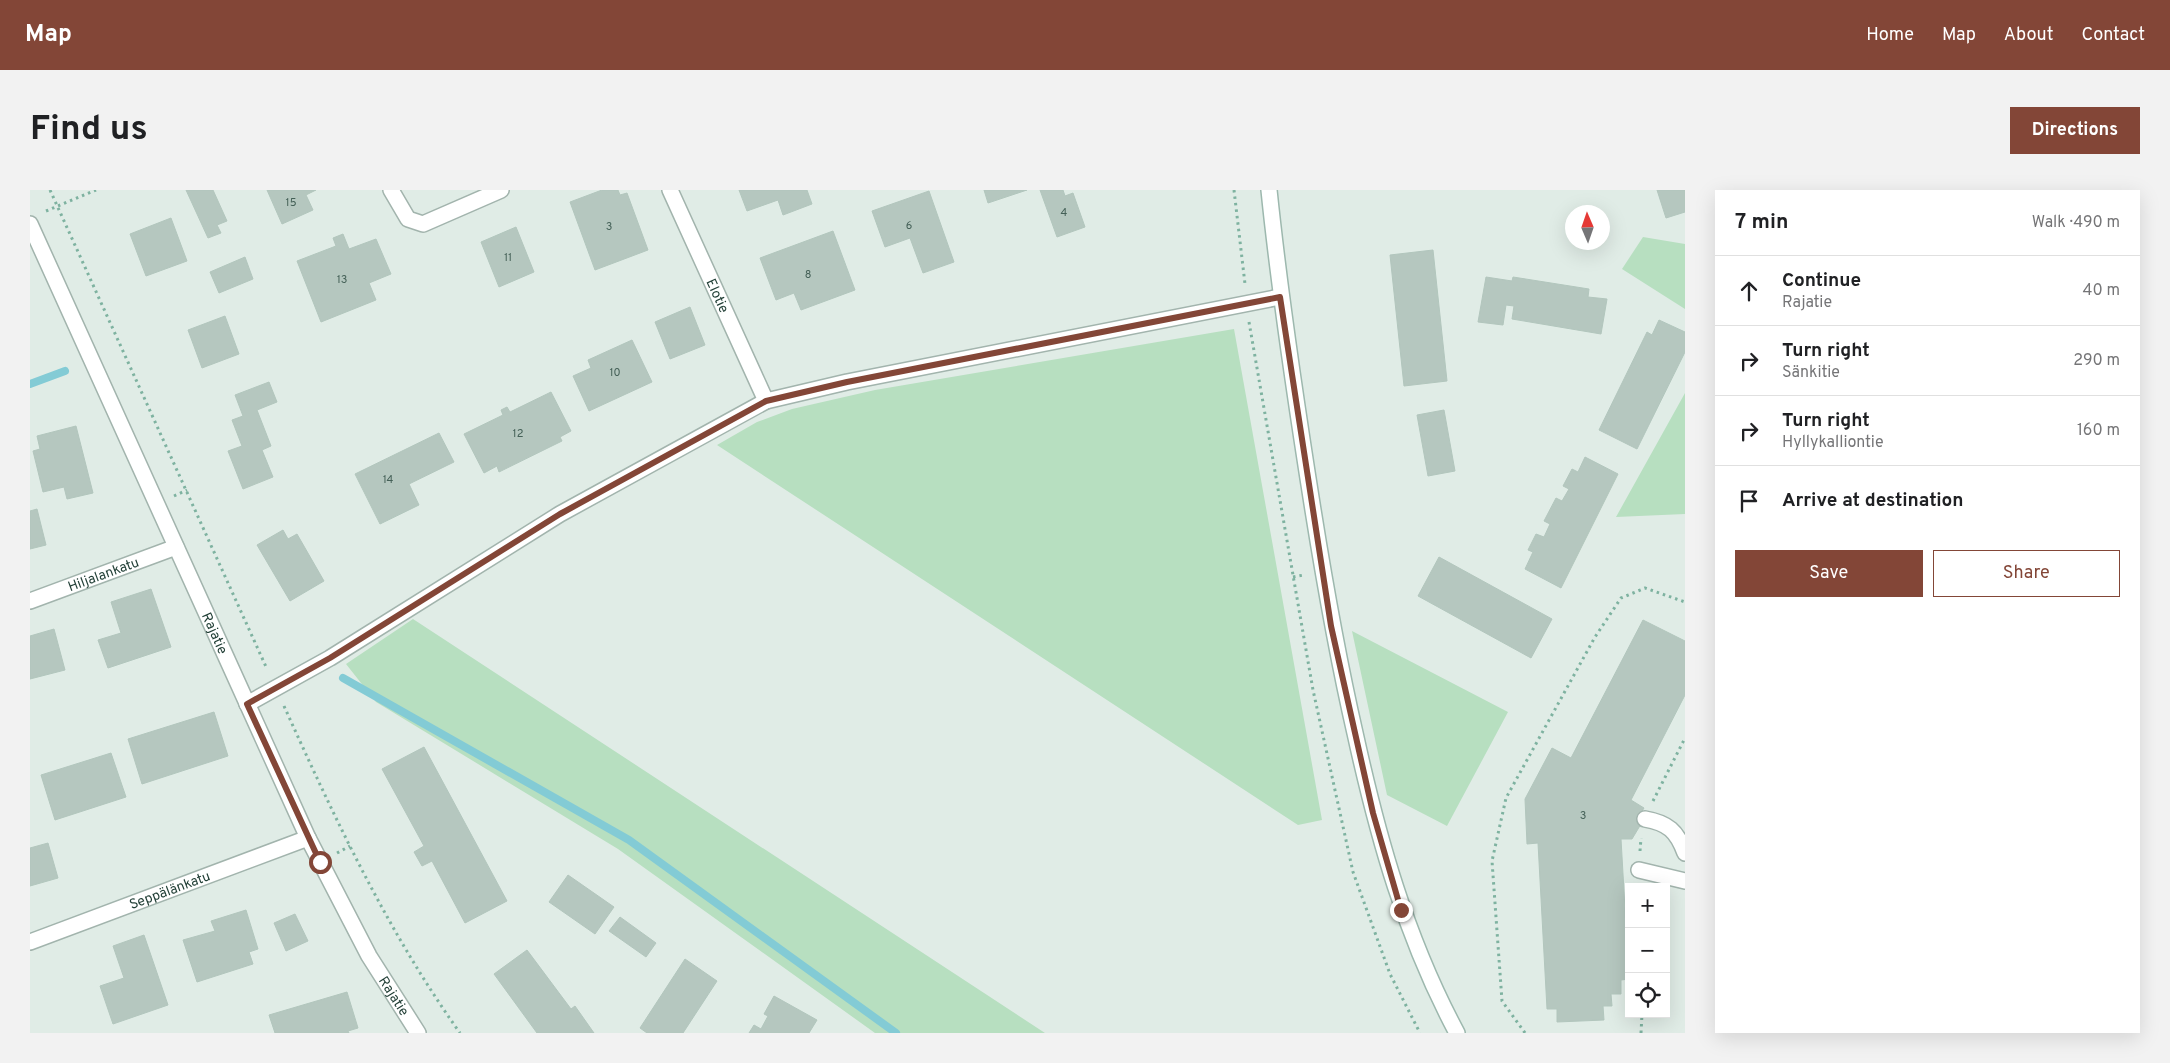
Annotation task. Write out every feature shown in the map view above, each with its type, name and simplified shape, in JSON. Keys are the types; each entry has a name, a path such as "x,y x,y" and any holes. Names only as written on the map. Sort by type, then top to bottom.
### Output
{"street":[{"path":"392,190 408,219 423,224 501,190"},
{"name":"Elotie","path":"670,190 766,401"},
{"path":"1269,190 1280,297 1331,626 1373,813 1401,910 1457,1033"},
{"name":"Rajatie","path":"35,219 176,547 308,838 369,956 418,1033"},
{"path":"247,704 330,658 560,514 766,401 847,382 1280,297"},
{"name":"Hiljalankatu","path":"30,601 176,547"},
{"path":"1645,818 1660,822 1679,836 1685,853"},
{"name":"Seppälänkatu","path":"30,942 308,838"},
{"path":"1639,870 1685,881"}],"path":[{"path":"50,190 341,830 437,1000 460,1033"},
{"path":"35,219 58,206 96,190"},
{"path":"1234,190 1254,359 1311,680 1353,872 1390,974 1420,1033"},
{"path":"1525,1033 1502,1001 1492,862 1506,798 1595,637 1622,598 1646,588 1685,602"},
{"path":"1641,1033 1642,1018"}],"green space":[{"path":"1643,237 1685,244 1685,309 1622,269"},
{"path":"1234,329 1322,820 1298,825 717,445 757,422 792,409 875,390"},
{"path":"1685,393 1685,514 1616,517"},
{"path":"413,619 1045,1033 875,1033 618,849 376,702 346,664"},
{"path":"1352,631 1508,712 1447,826 1387,795"}],"building":[{"path":"186,190 213,190 227,221 217,225 221,233 208,238"},
{"path":"267,190 316,190 306,195 313,210 282,224"},
{"path":"602,190 618,190 620,195 627,193 648,250 595,270 570,202"},
{"path":"739,190 807,190 812,204 783,215 778,200 747,211"},
{"path":"984,190 1027,190 988,203"},
{"path":"1040,190 1063,190 1065,196 1073,193 1085,227 1057,237"},
{"path":"1657,190 1685,190 1685,212 1666,218"},
{"path":"929,191 954,262 923,273 910,238 885,247 872,211"},
{"path":"171,218 187,261 146,276 130,234"},
{"path":"516,227 534,272 499,287 481,242"},
{"path":"833,231 855,290 801,310 794,293 776,300 760,258"},
{"path":"343,234 349,249 376,239 391,274 369,283 376,300 321,322 297,261 336,246 333,238"},
{"path":"1433,250 1447,381 1404,386 1390,255"},
{"path":"245,257 253,279 219,293 210,272"},
{"path":"1486,277 1512,281 1513,277 1589,289 1588,297 1607,299 1601,334 1512,319 1514,306 1506,305 1503,325 1478,322"},
{"path":"690,307 705,345 670,359 655,322"},
{"path":"225,316 239,354 202,368 188,330"},
{"path":"1659,320 1685,332 1685,352 1637,449 1599,430 1647,332 1652,335"},
{"path":"632,340 652,382 589,411 573,376 591,368 588,360"},
{"path":"269,382 277,402 257,410 271,446 262,450 273,477 243,489 228,451 242,446 232,420 243,416 235,395"},
{"path":"551,392 571,431 560,437 562,441 499,472 497,466 484,473 464,434 503,415 501,410 507,407 510,412"},
{"path":"1444,410 1455,471 1428,476 1417,415"},
{"path":"76,426 93,493 67,499 64,487 43,492 33,451 40,449 37,436"},
{"path":"439,433 454,462 409,484 419,505 380,524 355,474"},
{"path":"1585,457 1618,474 1561,588 1525,569 1533,552 1528,550 1536,534 1544,537 1550,524 1544,521 1556,498 1562,501 1569,489 1563,486 1572,469 1578,472"},
{"path":"37,509 46,545 30,549 30,511"},
{"path":"283,530 288,539 297,534 324,581 290,601 257,545"},
{"path":"1439,557 1552,619 1531,658 1418,596"},
{"path":"151,589 171,647 108,668 98,640 121,633 111,602"},
{"path":"1643,620 1685,641 1685,695 1631,800 1644,808 1636,821 1641,824 1632,839 1621,839 1625,909 1625,980 1621,980 1621,994 1611,994 1612,1006 1603,1006 1604,1020 1557,1022 1557,1009 1547,1009 1538,843 1527,844 1525,799 1552,748 1571,758"},
{"path":"54,629 65,670 30,679 30,636"},
{"path":"214,712 228,756 142,784 128,739"},
{"path":"424,747 507,901 465,923 432,861 422,866 414,852 424,846 382,769"},
{"path":"111,753 126,797 55,820 41,775"},
{"path":"48,843 58,878 30,886 30,848"},
{"path":"568,875 614,907 595,934 549,902"},
{"path":"246,910 258,949 249,952 253,964 197,982 183,940 215,931 211,921"},
{"path":"295,914 308,941 286,951 274,923"},
{"path":"620,917 656,943 646,957 609,931"},
{"path":"144,935 168,1005 113,1024 100,986 124,978 113,946"},
{"path":"527,950 571,1009 575,1006 594,1033 537,1033 494,974"},
{"path":"685,959 717,981 683,1033 647,1033 640,1028"},
{"path":"347,992 358,1028 348,1031 349,1033 275,1033 269,1015"},
{"path":"774,996 817,1020 809,1033 749,1033 754,1025 761,1029 768,1016 764,1014"}],"waterway":[{"path":"30,384 65,371"},
{"path":"343,678 629,840 896,1033"}],"route":[{"path":"320,862 247,704 330,658 560,514 766,401 847,382 1280,297 1331,626 1373,813 1401,910"}]}
